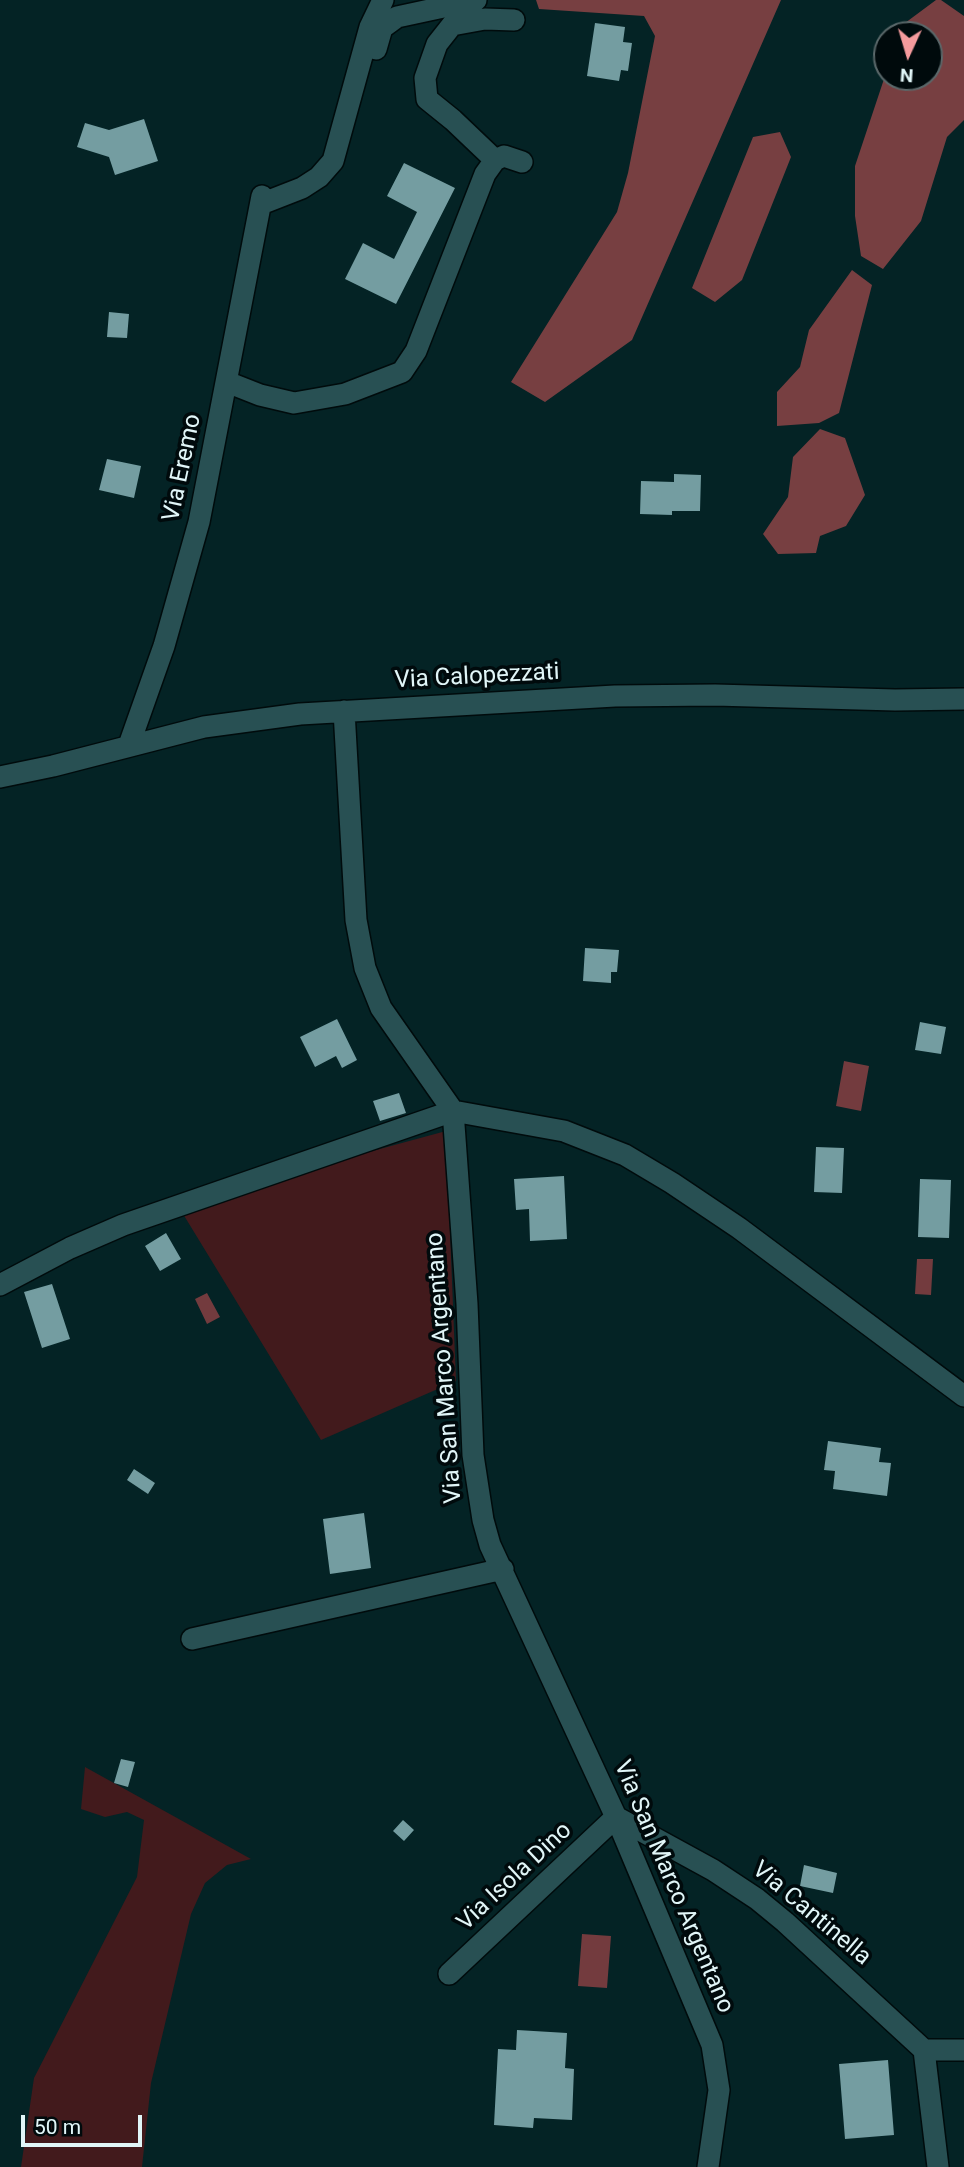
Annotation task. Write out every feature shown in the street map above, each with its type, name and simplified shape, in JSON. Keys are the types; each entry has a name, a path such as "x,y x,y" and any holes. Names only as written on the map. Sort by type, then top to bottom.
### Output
{"street":[{"path":"333,161 370,27 383,0"},
{"path":"333,161 354,128 382,28 397,17 475,0"},
{"path":"495,160 427,99 425,78 437,44 452,25 485,19 514,20"},
{"path":"227,382 260,395 294,403 345,394 402,372 416,351 485,174 495,160 504,156 522,162"},
{"name":"Via Eremo","path":"130,745 164,646 193,545 209,476 262,200 302,188 319,177 333,161"},
{"name":"Via Calopezzati","path":"0,777 130,745 281,715 615,696 964,699"},
{"path":"344,711 356,920 365,968 381,1008 453,1111"},
{"path":"0,1284 122,1225 453,1111 564,1131 604,1145 634,1161 731,1223 964,1396"},
{"name":"Via San Marco Argentano","path":"453,1111 467,1304 473,1455 483,1520 490,1545 616,1817 714,2053 719,2099 708,2167"},
{"path":"192,1639 503,1569"},
{"name":"Via Isola Dino","path":"449,1974 616,1817"},
{"name":"Via Cantinella","path":"616,1817 713,1870 758,1899 923,2050"},
{"path":"938,2167 923,2050 964,2050"}],"shaded area":[{"path":"536,0 781,0 632,340 545,402 511,382 617,212 628,173 655,36 644,16 539,9"},
{"path":"936,0 941,0 964,16 964,120 947,137 921,221 883,269 861,256 855,216 855,166 880,91 943,91 943,21 908,21"},
{"path":"780,132 791,157 742,280 715,302 692,288 753,137"},
{"path":"852,270 872,285 839,413 819,423 777,426 777,392 800,367 809,330"},
{"path":"820,429 845,438 865,495 846,526 820,536 816,553 778,554 763,534 788,497 793,457"},
{"path":"844,1061 869,1066 861,1111 836,1106"},
{"path":"446,1131 456,1381 321,1440 180,1209 343,1159"},
{"path":"917,1259 933,1259 931,1295 915,1294"},
{"path":"207,1293 220,1317 207,1324 195,1299"},
{"path":"85,1767 251,1859 227,1865 205,1883 191,1914 151,2083 142,2167 21,2167 34,2078 137,1877 144,1820 127,1812 105,1817 81,1809"},
{"path":"582,1934 611,1936 607,1988 578,1986"}],"building":[{"path":"595,23 625,27 623,42 632,43 628,71 621,70 619,81 587,76"},
{"path":"144,119 158,161 115,175 109,157 77,147 85,123 109,130"},
{"path":"404,163 455,188 396,304 345,279 363,243 394,259 417,212 387,196"},
{"path":"109,312 129,314 127,338 107,337"},
{"path":"107,459 141,466 134,498 99,490"},
{"path":"674,474 701,475 700,511 672,511 672,515 640,514 641,481 674,482"},
{"path":"585,948 619,950 617,972 611,972 611,983 583,981"},
{"path":"337,1019 357,1060 342,1068 336,1056 315,1067 300,1037"},
{"path":"920,1022 946,1027 941,1054 915,1050"},
{"path":"399,1093 406,1113 380,1121 373,1101"},
{"path":"816,1147 844,1148 842,1193 814,1192"},
{"path":"564,1176 567,1239 530,1241 529,1209 516,1210 514,1179"},
{"path":"920,1179 951,1180 949,1238 918,1237"},
{"path":"166,1233 181,1259 160,1271 145,1246"},
{"path":"52,1284 70,1339 42,1348 24,1292"},
{"path":"828,1441 881,1448 879,1462 891,1463 887,1496 833,1489 835,1471 824,1470"},
{"path":"134,1469 155,1483 148,1494 127,1480"},
{"path":"364,1513 371,1568 330,1574 323,1519"},
{"path":"121,1759 135,1762 128,1787 114,1783"},
{"path":"403,1820 414,1830 404,1841 393,1831"},
{"path":"804,1865 837,1873 833,1893 800,1886"},
{"path":"517,2030 567,2033 565,2068 574,2069 572,2120 534,2118 533,2128 494,2125 498,2049 516,2050"},
{"path":"888,2060 894,2135 845,2139 839,2064"}]}
